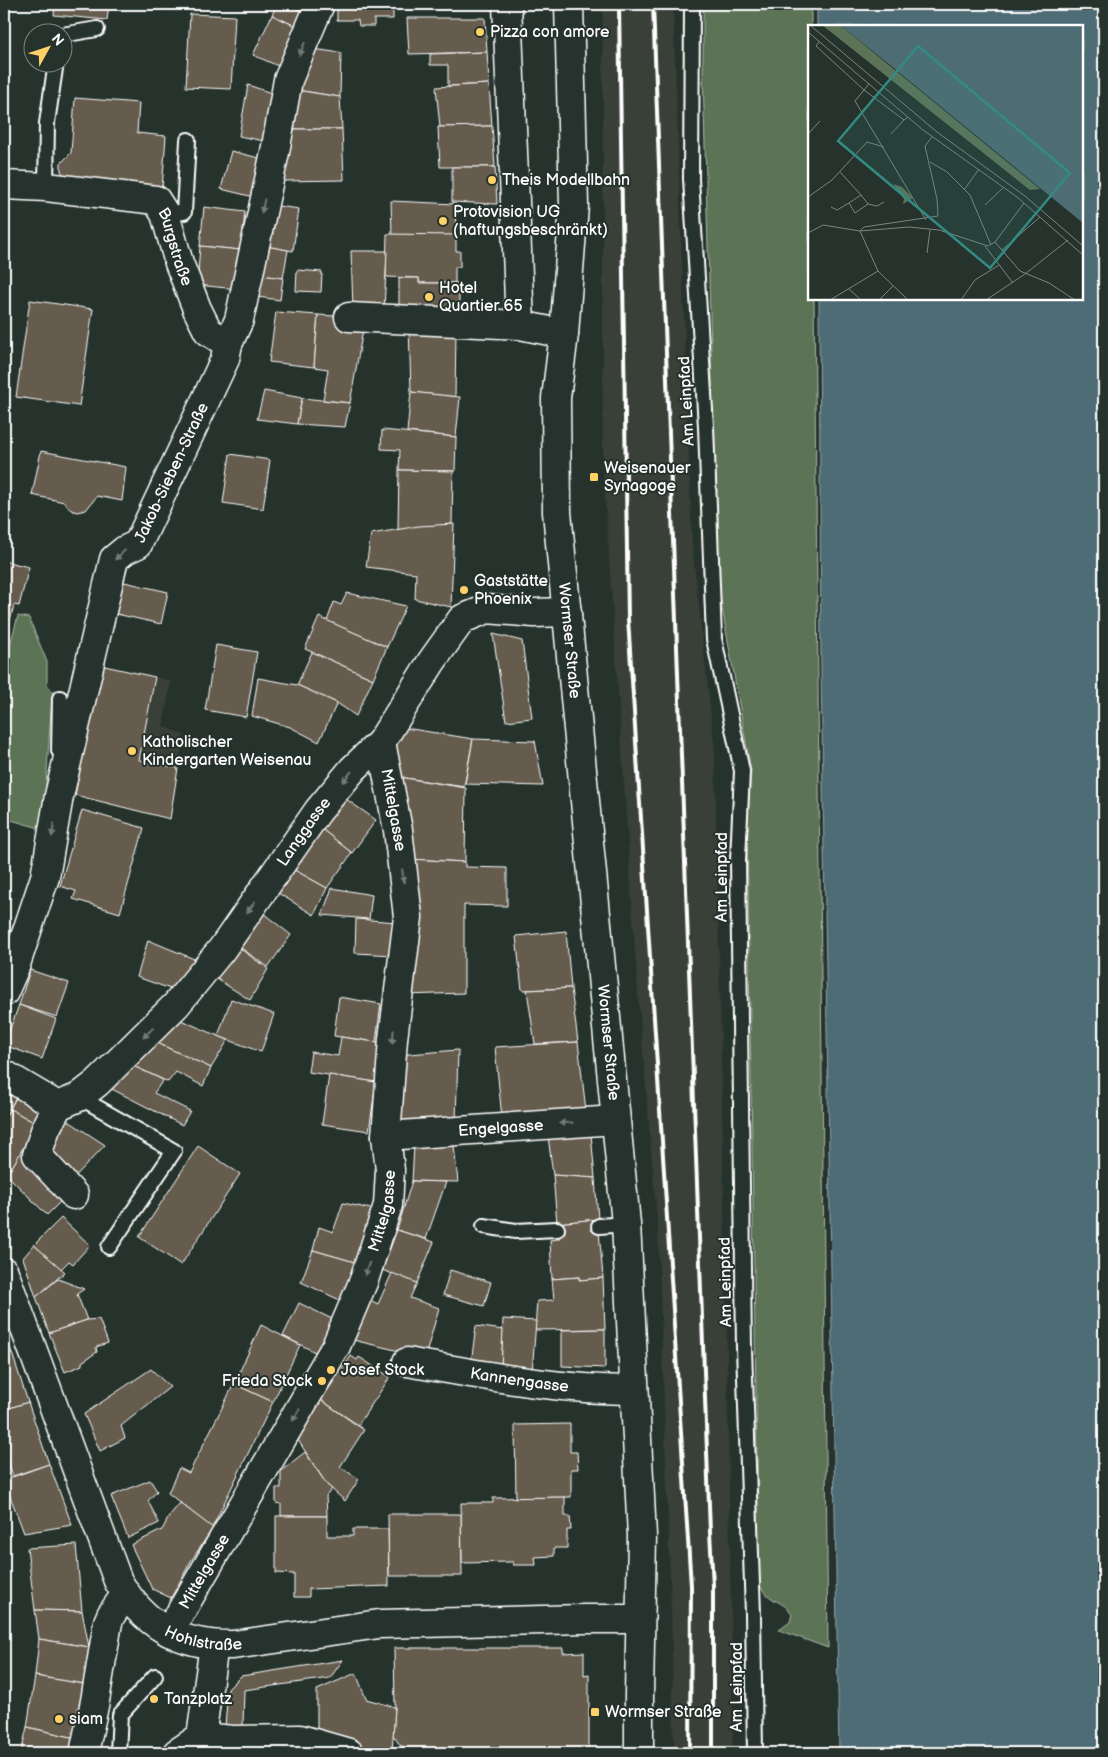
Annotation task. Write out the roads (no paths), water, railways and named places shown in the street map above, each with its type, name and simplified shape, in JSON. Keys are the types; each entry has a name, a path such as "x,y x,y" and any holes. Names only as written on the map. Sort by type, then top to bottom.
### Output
{"street":[{"name":"Jakob-Sieben-Straße","path":"4,992 15,967 45,877 59,796 114,559 125,550 138,544 225,359 228,344 239,320 288,80 320,4"},
{"path":"507,4 520,324"},
{"name":"Wormser Straße","path":"569,4 574,206 564,334 556,398 557,512 626,1224 642,1536 639,1753"},
{"name":"Burgstraße","path":"4,185 46,187 156,200 165,214 179,263 208,331 228,344"},
{"path":"349,317 520,324 564,334"},
{"name":"Langgasse","path":"74,1195 37,1155 46,1128 176,1005 222,949 318,811 353,769 381,742 432,661 462,619 487,609 534,613 567,612"},
{"name":"Mittelgasse","path":"169,1632 336,1346 364,1280 388,1205 390,1170 386,1136 393,1039 408,917 398,830 381,742"},
{"path":"4,1074 78,1096"},
{"name":"Engelgasse","path":"386,1136 615,1120"},
{"name":"Hohlstraße","path":"4,1272 115,1571 133,1604 147,1619 169,1632 189,1640 214,1645 233,1645 379,1624 584,1619 640,1620"},
{"name":"Kannengasse","path":"407,1362 521,1382 602,1390 634,1390"},
{"path":"84,1753 108,1622 126,1594"},
{"path":"201,1737 214,1645"},
{"path":"177,1753 201,1737 233,1740 300,1739 349,1753"}],"lane":[{"name":"Am Leinpfad","path":"692,4 691,179 706,427 714,640 742,771 738,860 744,1348 754,1614 755,1753"},
{"path":"72,33 97,29"},
{"path":"46,187 48,123 55,72"},
{"path":"165,214 184,212 188,140"},
{"path":"59,796 60,698"},
{"path":"78,1096 174,1151 109,1248"},
{"path":"599,1226 626,1224"},
{"path":"484,1226 516,1231 557,1229"},
{"path":"118,1753 120,1715 155,1676"}],"water":[{"path":"817,4 1104,4 1104,1753 839,1753 821,669 819,300 1083,300 1083,25 817,25"}],"railway":[{"path":"619,4 628,619 691,1586 690,1753"},
{"path":"653,4 713,1586 713,1753"}],"place":[{"name":"Pizza con amore","path":"480,32"},
{"name":"Theis Modellbahn","path":"492,180"},
{"name":"Protovision UG (haftungsbeschränkt)","path":"443,221"},
{"name":"Hotel Quartier 65","path":"429,297"},
{"name":"Weisenauer Synagoge","path":"594,477"},
{"name":"Gaststätte Phoenix","path":"464,590"},
{"name":"Katholischer Kindergarten Weisenau","path":"132,751"},
{"name":"Josef Stock","path":"331,1370"},
{"name":"Frieda Stock","path":"322,1381"},
{"name":"Tanzplatz","path":"154,1699"},
{"name":"Wormser Straße","path":"595,1712"},
{"name":"siam","path":"59,1719"}]}
